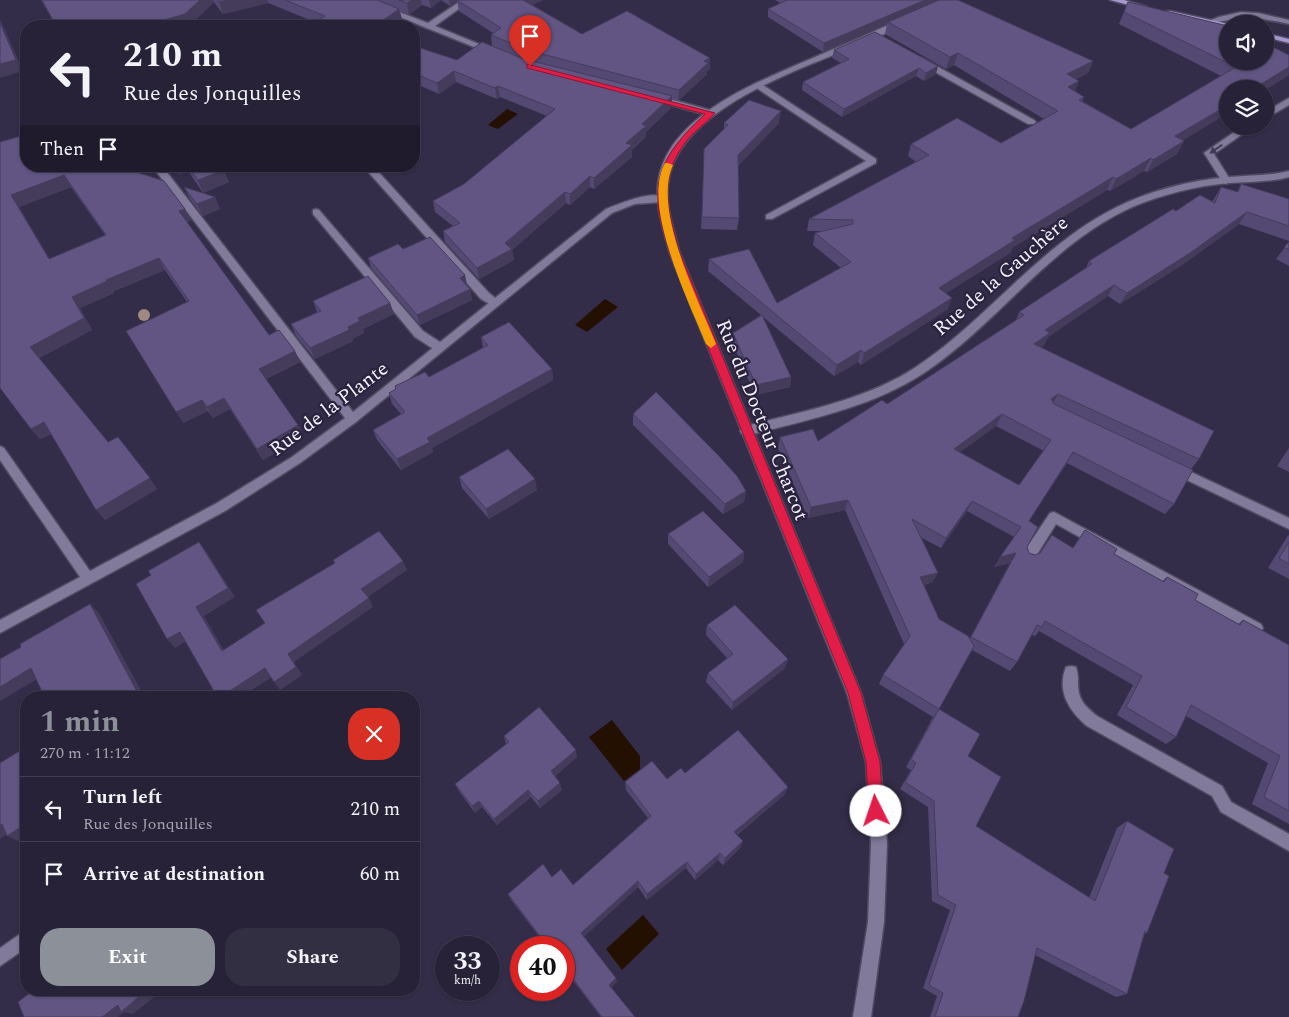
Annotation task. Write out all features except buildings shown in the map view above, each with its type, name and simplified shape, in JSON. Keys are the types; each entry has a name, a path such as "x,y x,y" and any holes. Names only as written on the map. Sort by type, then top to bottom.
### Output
{"main road":[{"path":"1114,0 1152,9"},
{"path":"1162,11 1219,24"},
{"path":"1274,37 1289,41"}],"street":[{"path":"361,0 414,20"},
{"path":"430,26 465,0"},
{"path":"1210,22 1243,13 1289,22"},
{"name":"Rue du Docteur Charcot","path":"862,1017 876,922 879,844 873,762 854,693 674,251 662,199 665,173 674,153 686,137 711,113 758,85 878,37 910,19"},
{"path":"420,22 502,55"},
{"path":"915,57 1031,122"},
{"path":"758,85 873,161 768,216"},
{"path":"646,95 711,113"},
{"path":"1274,110 1289,101"},
{"path":"1226,181 1209,153 1236,135"},
{"path":"162,172 352,418"},
{"path":"373,172 485,296 494,302"},
{"name":"Rue de la Gauchère","path":"746,430 852,402 889,388 921,369 956,342 1057,249 1089,226 1134,203 1201,185 1289,174"},
{"name":"Rue de la Plante","path":"0,627 221,507 296,460 352,418 439,346 609,211 634,201 662,199"},
{"path":"316,212 418,334 439,346"},
{"path":"0,451 88,579"},
{"path":"1160,462 1289,524"},
{"path":"1028,557 1054,517 1266,634"},
{"path":"1071,672 1070,694 1076,708 1092,721 1217,791 1226,807 1289,843"},
{"path":"0,958 20,943"}],"shaded area":[{"path":"507,109 518,114 498,129 488,125"},
{"path":"605,299 618,307 587,332 575,325"},
{"path":"612,720 640,756 640,769 624,781 589,737"},
{"path":"643,915 659,934 622,970 606,949"}],"slow traffic":[{"path":"668,165 665,173 662,199 674,251 711,344"}],"route":[{"path":"530,66 711,113 686,137 674,153 665,173 662,199 674,251 854,693 873,762 876,811"}]}
